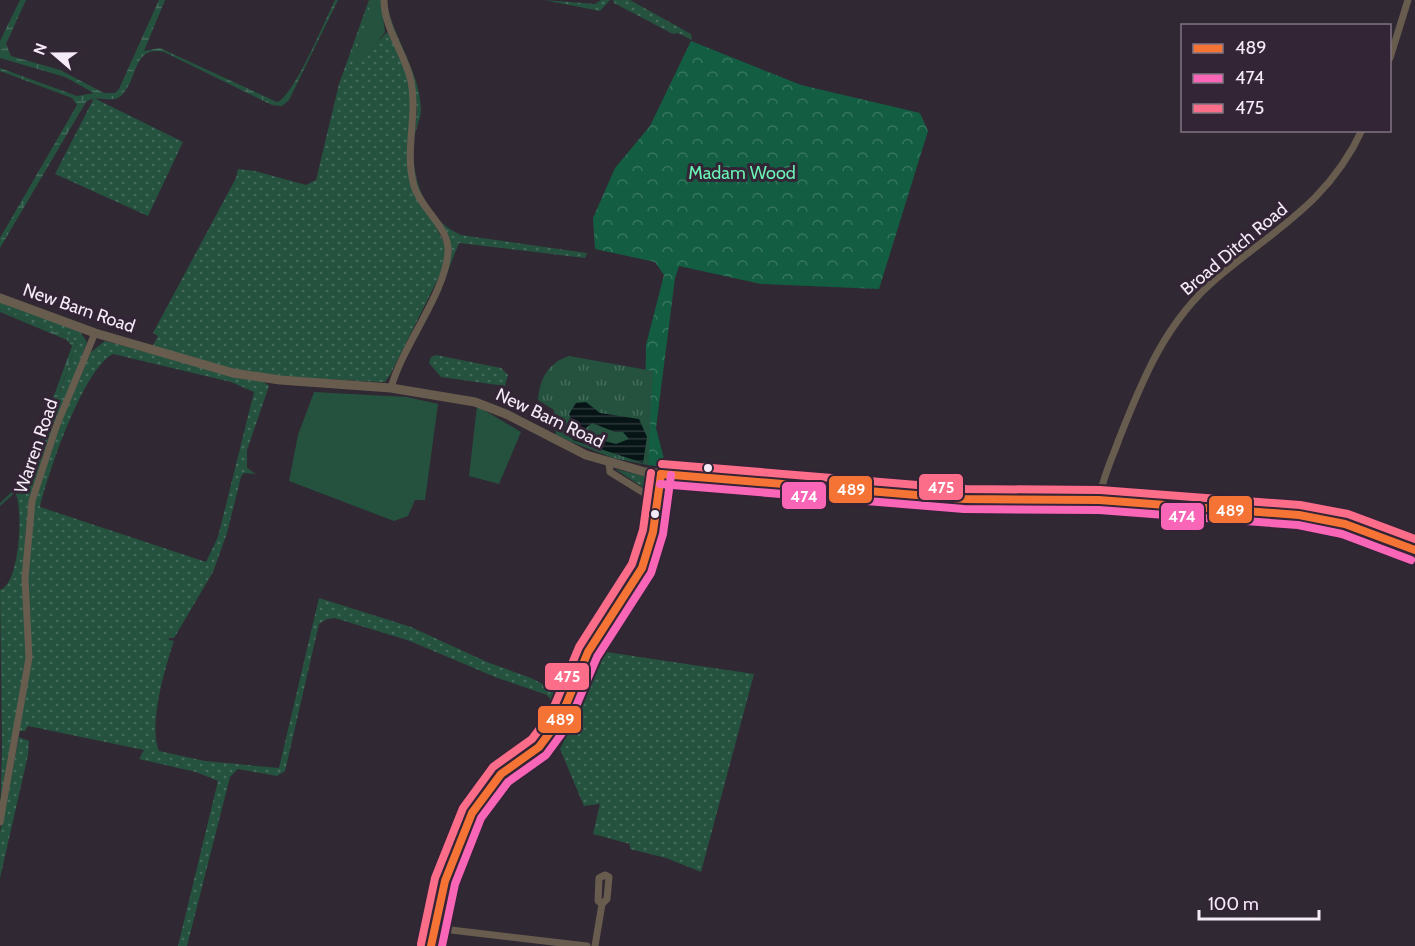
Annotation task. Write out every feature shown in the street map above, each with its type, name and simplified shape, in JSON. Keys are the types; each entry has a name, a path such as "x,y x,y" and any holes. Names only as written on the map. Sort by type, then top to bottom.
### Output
{"street":[{"path":"384,0 387,21 405,60 413,96 410,151 413,180 421,201 446,235 448,246 441,277 401,360 392,388"},
{"path":"1391,52 1408,0"},
{"name":"Broad Ditch Road","path":"1099,500 1104,478 1149,366 1182,313 1217,278 1292,221 1327,188 1352,153 1361,132"},
{"name":"New Barn Road","path":"0,298 95,333 164,355 249,376 392,388 481,404 609,464 661,474 965,499 1099,500 1299,515 1345,524 1415,550"},
{"name":"Warren Road","path":"0,822 29,658 25,578 33,501 56,427 95,333"},
{"path":"609,464 611,472 657,501"},
{"path":"431,946 443,885 464,828 482,797 501,774 539,747 560,719 588,652 642,568 650,544 661,474"},
{"path":"595,946 602,904"},
{"path":"434,928 587,946"}],"green space":[{"path":"20,0 26,0 6,44 11,56 60,70 104,93 115,93 119,89 159,0 165,0 144,51 160,48 277,102 292,87 335,0 338,0 289,100 282,106 272,105 164,52 154,51 141,58 122,95 114,99 95,99 86,102 0,248 0,238 77,105 72,98 0,71 0,68 77,96 94,93 65,77 0,58 0,41"},
{"path":"369,0 374,0 358,47 363,57 387,32 402,55 412,98 410,174 445,245 445,259 438,279 390,375 385,382 273,376 239,371 152,347 158,336 153,333 236,178 238,169 255,171 306,185 316,180 339,84"},
{"path":"372,0 381,0 385,32 373,48 352,68"},
{"path":"544,0 595,4 601,0 610,0 600,11"},
{"path":"613,0 630,0 691,34 692,40 678,33 673,34 614,3"},
{"path":"387,4 420,95 421,113 414,138 416,100 388,18"},
{"name":"Madam Wood","path":"691,41 801,85 920,113 928,131 879,289 761,284 679,266 675,278 656,428 666,467 648,465 649,439 645,416 646,345 664,275 655,262 595,249 593,218 615,168 650,126"},
{"path":"94,98 183,142 148,216 55,174"},
{"path":"413,155 418,182 429,208 421,196 414,179"},
{"path":"434,214 448,228 461,235 587,253 585,258 459,243 445,278 450,239"},
{"path":"0,301 80,332 87,342 29,503 25,537 28,650 0,815 2,749 0,590 7,585 16,561 19,515 16,494 25,486 76,346 71,338 0,309"},
{"path":"0,309 71,338 76,346 26,483 0,506 0,503 23,481 72,346 67,340 0,312"},
{"path":"105,341 264,382 269,386 247,450 247,468 256,474 244,473 241,477 227,533 213,572 174,638 169,638 174,641 162,681 155,727 159,751 205,761 279,768 319,598 411,627 487,662 531,678 566,696 560,712 543,738 497,777 478,798 462,826 447,867 441,864 465,805 499,767 546,724 551,717 554,705 547,695 495,677 410,641 335,618 327,619 319,624 285,771 277,776 238,769 230,777 187,946 178,946 218,781 196,772 139,759 144,750 28,726 25,731 19,731 30,656 26,586 35,499 51,446 91,352","holes":["113,354 231,382 254,392 218,537 206,562 40,507 68,423 90,379 102,363"]},
{"path":"436,355 501,368 508,375 505,386 441,377 429,363 431,357"},
{"path":"569,356 653,371 648,465 613,458 556,436 554,410 538,400 539,392 543,378 550,367"},
{"path":"314,392 407,397 438,404 425,500 415,500 408,516 394,521 289,481 298,435"},
{"path":"477,406 521,432 499,484 469,476"},
{"path":"615,469 652,478 655,484 653,494"},
{"path":"671,481 686,481 694,487 682,488 663,498 665,486"},
{"path":"593,650 754,674 701,872 666,858 630,849 630,844 593,834 600,804 584,806 560,749 564,741 555,734 574,707"},
{"path":"19,737 29,741 28,755 0,878 0,832"}],"shaded area":[{"path":"586,402 600,413 639,419 647,437 643,463 573,440 564,431 567,427 575,430 569,414 576,403","holes":["592,423 615,432 623,432 629,439 616,444 586,436 586,428"]}],"transit line":[{"name":"475","path":"662,464 966,489 1100,490 1300,505 1348,514 1415,539"},
{"name":"475","path":"421,944 435,878 463,808 493,767 532,739 551,714 579,647 632,564 643,530 651,473"},
{"name":"489","path":"661,474 965,499 1099,500 1299,515 1345,524 1415,550"},
{"name":"489","path":"431,946 445,881 472,813 501,774 539,747 560,719 588,652 642,568 653,532 661,474"},
{"name":"474","path":"442,946 455,884 481,818 508,782 546,755 568,725 597,657 651,573 663,534 671,475"},
{"name":"474","path":"660,484 964,509 1099,510 1298,525 1342,534 1411,560"}]}
